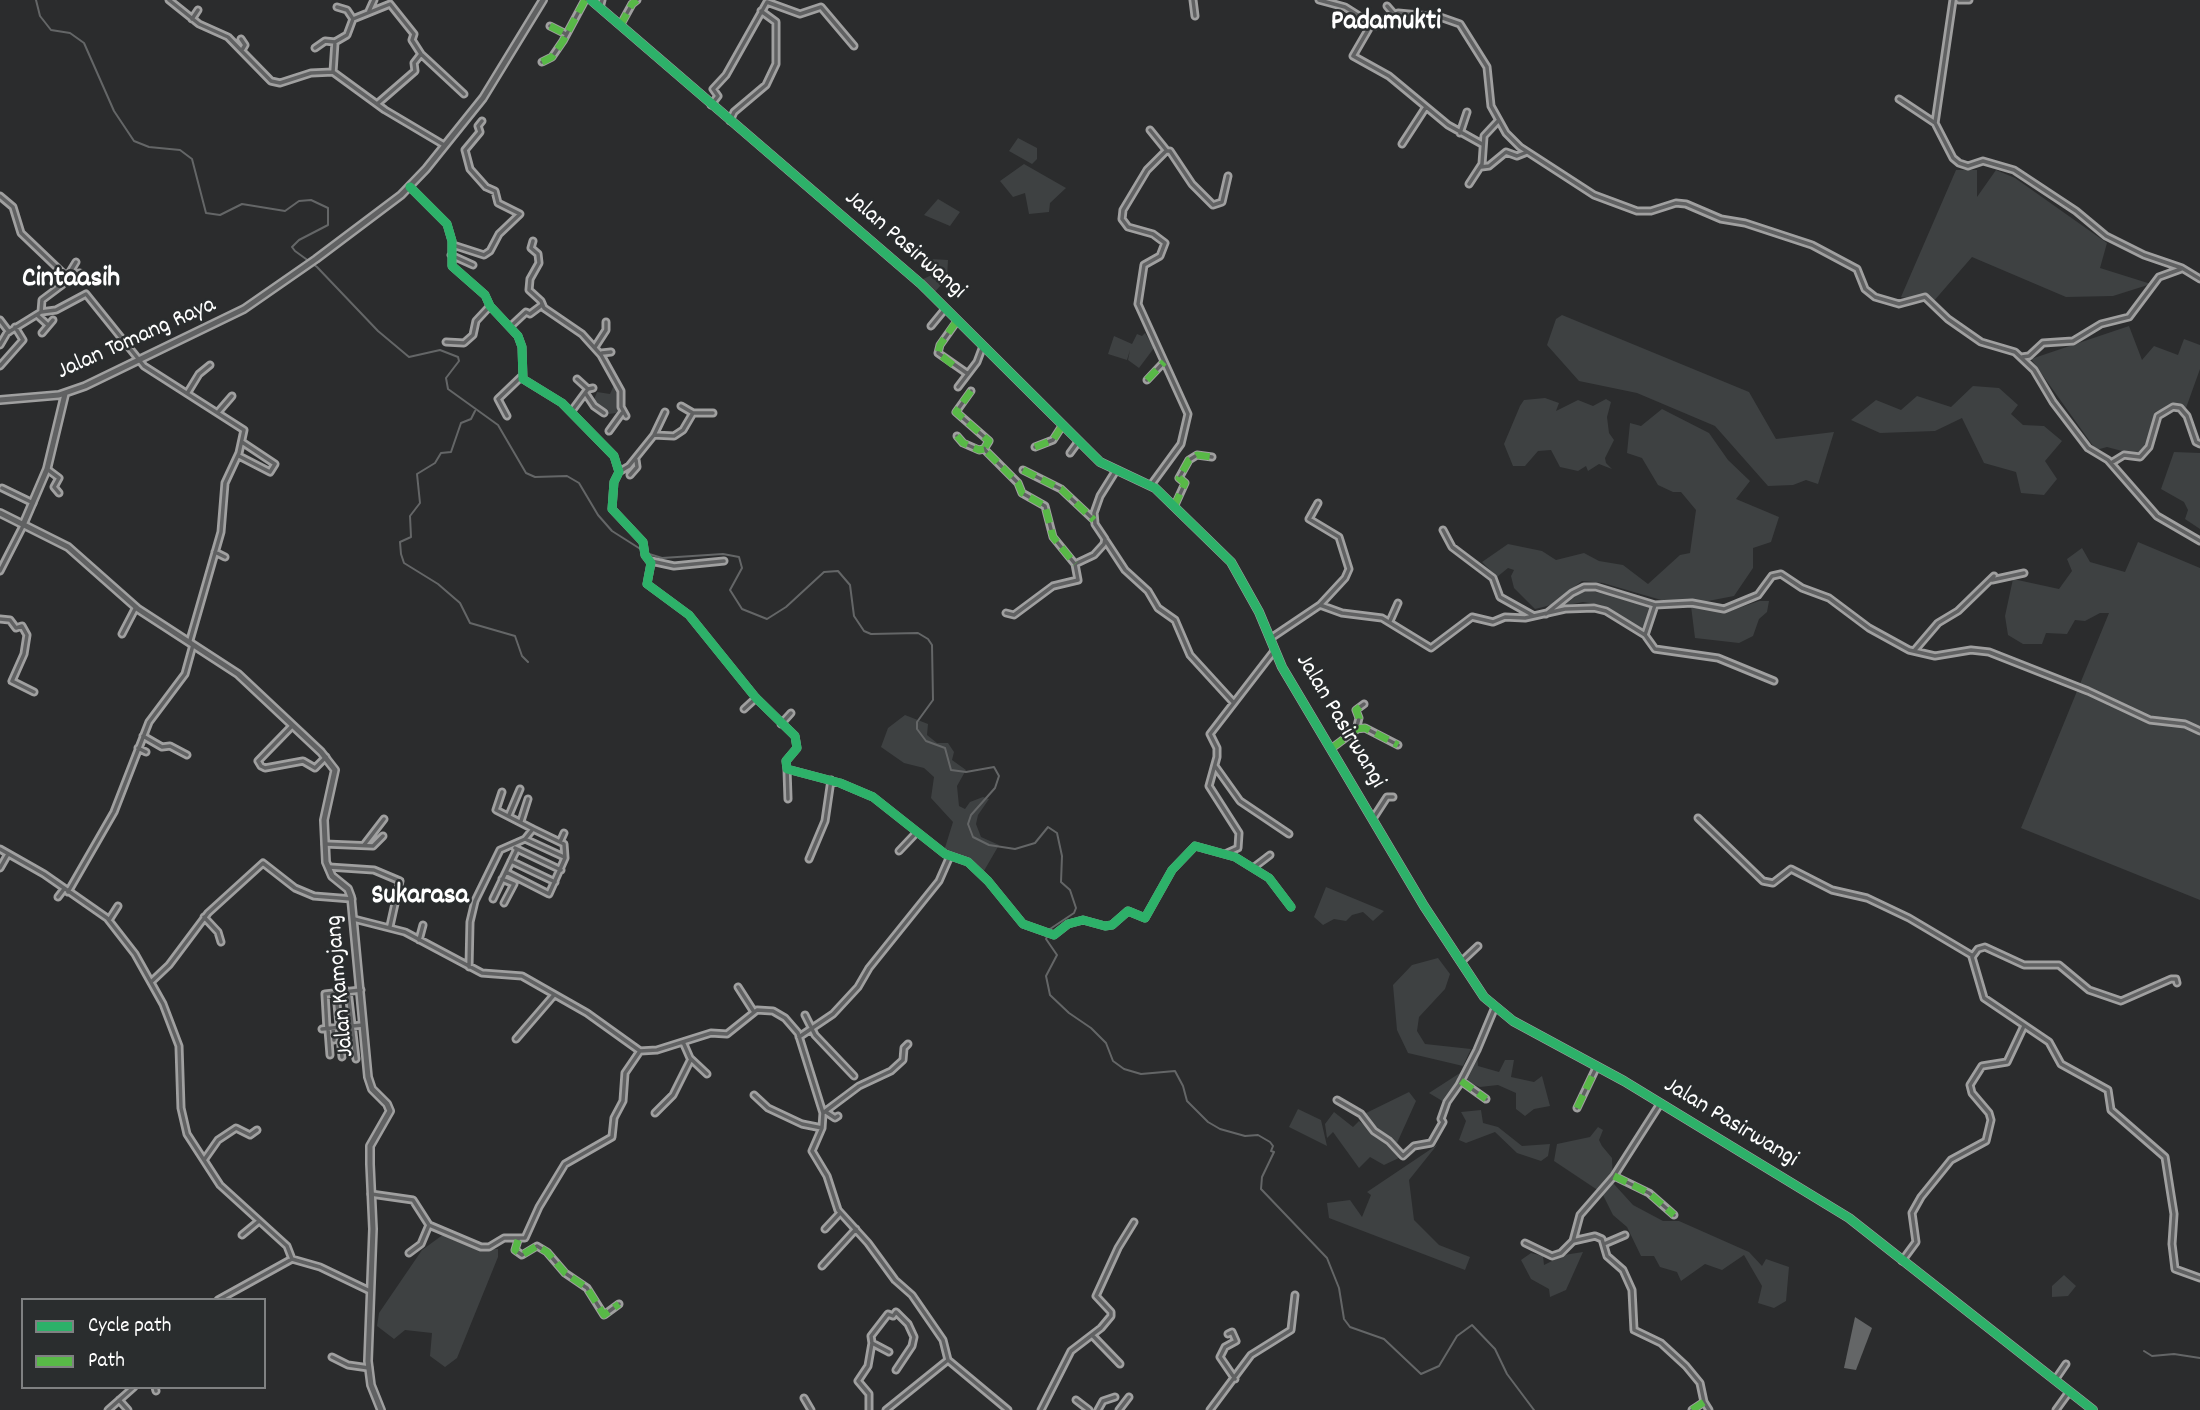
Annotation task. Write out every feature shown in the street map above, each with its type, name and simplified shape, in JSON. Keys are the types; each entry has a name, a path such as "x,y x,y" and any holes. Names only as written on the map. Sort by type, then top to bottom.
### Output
{"street":[{"path":"169,0 192,19 226,36 274,82 281,83 311,73 333,72 377,104 445,146"},
{"path":"368,13 374,0"},
{"name":"Jalan Tomang Raya","path":"0,400 65,394 247,308 316,259 410,187 483,98 543,0"},
{"path":"542,62 553,55 585,0"},
{"name":"Jalan Pasirwangi","path":"591,0 946,308 1078,442 1115,471 1151,485 1236,568 1259,611 1274,652 1478,992 1524,1028 1597,1066 1849,1218 2093,1410"},
{"path":"600,8 602,0"},
{"path":"620,26 631,5 637,0"},
{"path":"1193,0 1195,16"},
{"path":"1319,0 1345,7 1371,24 1380,26 1394,14 1440,17 1460,24 1487,66 1491,106 1498,121 1527,152 1594,195 1626,208 1651,211 1676,203 1686,204 1721,219 1745,223 1826,251 1857,269 1865,289 1875,297 1899,304 1925,297 1948,319 1981,342 2012,350 2034,370 2053,402 2082,441 2111,463 2157,516 2200,541"},
{"path":"1935,123 1953,0"},
{"path":"1959,0 1969,0"},
{"path":"711,104 718,96 713,89 726,75 769,1 800,14 819,6 854,46"},
{"path":"315,48 325,40 335,42 346,36 353,19 393,5 414,34 412,40 421,54 464,93"},
{"path":"1387,6 1394,14"},
{"path":"337,7 347,10 353,19"},
{"path":"192,19 198,10"},
{"path":"730,121 734,112 766,85 776,62 776,22 761,11"},
{"path":"1371,24 1353,56 1390,76 1460,133 1482,144"},
{"path":"550,26 566,34"},
{"path":"241,39 245,45 242,50"},
{"path":"333,72 335,42"},
{"path":"377,104 415,71 414,64 421,54"},
{"path":"1899,99 1935,123 1953,159 1959,163 1968,166 1983,160 2014,170 2077,211 2106,236 2144,255 2182,268 2200,279"},
{"path":"1402,144 1426,107"},
{"path":"1460,133 1467,112"},
{"path":"452,245 484,255 490,251 499,234 520,214 498,203 495,191 486,187 470,169 465,150 481,132 478,126 482,121"},
{"path":"1469,184 1481,167 1482,144 1498,121"},
{"path":"1150,130 1192,184 1213,205 1222,202 1228,176"},
{"path":"1151,485 1181,444 1188,417 1137,302 1144,265 1160,256 1164,243 1158,235 1128,227 1122,217 1147,170 1167,150"},
{"path":"1481,167 1489,166 1506,152 1517,156 1527,152"},
{"path":"410,187 447,224 454,269 485,295 490,306 510,326 522,347 522,376 498,399 507,416"},
{"path":"0,196 13,207 21,233 66,276"},
{"path":"533,241 531,248 538,254 540,263 528,288 542,305 571,324 602,354 623,391 624,414 609,432"},
{"path":"451,255 473,265"},
{"path":"39,313 43,300 62,285 76,262"},
{"path":"2020,357 2029,356 2043,343 2073,341 2108,321 2129,317 2159,277 2182,268"},
{"path":"66,276 80,273"},
{"path":"0,345 15,327 39,313 56,310 86,294 138,359 154,374 219,411 244,430 238,455 225,483 221,533 214,551 185,674 159,707 143,736 114,812 66,890 58,897"},
{"path":"510,326 526,312 530,314 542,305"},
{"path":"446,342 464,343 473,335 476,321 490,306"},
{"path":"931,326 946,308"},
{"path":"39,313 48,325"},
{"path":"958,319 938,353 968,374"},
{"path":"0,320 9,332"},
{"path":"42,333 53,320"},
{"path":"595,347 606,330 606,322"},
{"path":"0,366 23,340 15,327"},
{"path":"958,387 983,346"},
{"path":"595,347 621,391 624,414"},
{"path":"602,354 611,352"},
{"path":"1147,380 1164,362"},
{"path":"188,392 199,374 210,365"},
{"path":"522,376 571,412 611,451 619,472"},
{"path":"576,379 589,390 594,406 604,414"},
{"path":"571,412 589,390"},
{"path":"971,391 956,412 989,441 984,449"},
{"path":"0,570 47,469 65,394"},
{"path":"219,411 232,396"},
{"path":"681,406 694,413 713,414"},
{"path":"2111,463 2124,455 2140,457 2149,447 2158,416 2173,407 2180,408 2187,416 2196,442 2200,443"},
{"path":"665,412 654,435 635,459 619,472 614,482 611,509 644,546 645,555 651,564 647,584 689,615 756,698 797,742 797,748 785,762 788,799"},
{"path":"654,435 674,436 683,430 694,413"},
{"path":"1035,447 1053,440 1062,426"},
{"path":"957,436 962,443 979,450 984,449"},
{"path":"238,455 270,472 275,464 242,442"},
{"path":"1070,453 1078,442"},
{"path":"984,449 1018,483 1022,493 1045,506 1053,537 1075,564 1078,580 1053,586 1014,615 1006,613"},
{"path":"1174,507 1185,483 1179,478 1189,460 1197,455 1212,457"},
{"path":"630,475 637,467 635,459"},
{"path":"47,469 59,478 54,487 59,494"},
{"path":"1024,470 1061,489 1094,520 1118,562 1148,591 1158,608 1175,620 1191,657 1233,702"},
{"path":"1094,520 1100,496 1115,471"},
{"path":"2,488 33,503"},
{"path":"1269,639 1320,605 1345,578 1349,566 1339,537 1309,519 1318,503"},
{"path":"0,513 68,547 136,607 244,679 326,757 335,772 324,820 328,867 374,870 399,880 390,926"},
{"path":"1443,530 1453,548 1493,578 1500,597 1534,616"},
{"path":"1075,564 1099,551 1105,539"},
{"path":"214,551 225,557"},
{"path":"649,561 674,566 724,561"},
{"path":"1914,651 1938,623 1958,611 1993,578 2024,573"},
{"path":"1546,614 1584,587 1617,592 1655,605 1692,603 1724,609 1758,595 1772,576 1781,574 1802,588 1829,598 1869,628 1914,651 1935,656 1971,650 1989,652 2088,691 2150,720 2172,721 2200,732"},
{"path":"1390,621 1398,603"},
{"path":"1320,605 1342,613 1374,615 1390,621 1431,648 1472,617 1490,622 1505,617 1534,616 1583,607 1600,608 1645,635 1655,649 1718,659 1774,681"},
{"path":"1645,635 1655,605"},
{"path":"122,634 136,607"},
{"path":"0,619 9,619 16,628 22,626 27,635 23,656 12,681 34,692"},
{"path":"1224,853 1238,848 1239,833 1209,786 1217,750 1211,732 1274,652"},
{"path":"744,709 756,698"},
{"path":"1356,729 1356,710 1364,704"},
{"path":"781,724 791,713"},
{"path":"292,726 258,761 261,766 305,761 315,768 326,757"},
{"path":"1332,748 1356,729 1365,728 1398,745"},
{"path":"143,736 162,747 170,746 187,755"},
{"path":"138,748 146,752"},
{"path":"1214,765 1238,799 1289,834"},
{"path":"787,769 831,780 873,797 950,856 968,862 1023,924 1051,934 1055,935 1068,924 1083,920 1112,925 1128,911 1145,918 1172,870 1191,847 1224,853 1270,878 1291,907"},
{"path":"809,859 825,821 831,780"},
{"path":"509,815 520,789"},
{"path":"502,792 496,810 564,844 565,858 549,894 506,872"},
{"path":"1374,817 1387,797 1393,797"},
{"path":"521,821 528,799"},
{"path":"1698,818 1763,881 1773,883 1791,869 1832,890 1867,898 1909,918 1973,956 1984,998 2049,1042 2061,1064 2108,1090 2111,1110 2165,1157 2174,1214 2172,1244 2175,1269 2200,1278"},
{"path":"364,845 384,819"},
{"path":"548,836 552,827"},
{"path":"493,899 515,848 533,829"},
{"path":"899,851 917,832"},
{"path":"560,842 564,833"},
{"path":"325,844 374,845 383,836"},
{"path":"524,839 565,858"},
{"path":"469,967 470,922 475,901 500,850 515,848 561,870"},
{"path":"0,849 108,920 135,954 163,1004 178,1046 181,1108 187,1132 220,1185 287,1246 292,1259"},
{"path":"0,868 8,855"},
{"path":"1253,868 1270,855"},
{"path":"799,1037 844,1003 939,881 950,856"},
{"path":"511,861 555,882"},
{"path":"151,982 169,965 204,918 264,863 285,881 314,896 352,899"},
{"name":"Jalan Kamojang","path":"328,867 332,876 348,889 352,899 370,1084 390,1111 370,1146 373,1229 369,1368 381,1410"},
{"path":"502,880 514,884 504,903"},
{"path":"108,920 118,906"},
{"path":"204,918 218,932 221,942"},
{"path":"353,919 390,926 443,950 485,974 516,974 587,1013 640,1051 653,1051 712,1033 730,1032 754,1012 761,1010 782,1016 792,1024 799,1037 825,1113 812,1151 827,1176 840,1213 856,1229 895,1280 912,1295 943,1340 948,1360 1008,1410"},
{"path":"419,940 423,925"},
{"path":"1460,962 1478,946"},
{"path":"1973,956 1978,949 1985,947 2024,965 2059,965 2089,990 2121,1001 2171,979 2176,979 2177,983"},
{"path":"738,987 754,1012"},
{"path":"330,1055 324,995 361,990"},
{"path":"348,991 356,1059"},
{"path":"336,993 342,1057"},
{"path":"516,1040 554,995"},
{"path":"1338,1100 1361,1114 1374,1131 1390,1141 1403,1157 1414,1146 1430,1143 1443,1122 1441,1119 1447,1101 1461,1081 1495,1007"},
{"path":"805,1014 810,1029 854,1076"},
{"path":"328,1029 365,1025"},
{"path":"1902,1261 1916,1242 1912,1213 1921,1197 1951,1160 1986,1141 1991,1120 1989,1113 1972,1093 1970,1085 1982,1066 2007,1062 2024,1026"},
{"path":"328,1029 334,1040"},
{"path":"683,1042 692,1060 707,1074"},
{"path":"825,1113 859,1086 891,1071 903,1060 904,1048 908,1044"},
{"path":"619,1304 604,1315 587,1288 565,1273 547,1252 538,1246 529,1249 524,1255 515,1251 565,1164 577,1154 611,1139 614,1118 624,1101 625,1073 640,1051"},
{"path":"655,1113 674,1093 692,1060"},
{"path":"1577,1108 1597,1066"},
{"path":"1461,1081 1486,1098"},
{"path":"754,1096 768,1108 802,1124 822,1128"},
{"path":"1525,1243 1552,1256 1561,1253 1573,1241 1580,1215 1614,1176 1660,1104"},
{"path":"825,1113 835,1118 838,1116"},
{"path":"204,1161 218,1140 236,1128 250,1135 257,1130"},
{"path":"1614,1176 1649,1193 1674,1215"},
{"path":"371,1194 412,1200 429,1225 485,1248 504,1238 519,1241"},
{"path":"825,1229 840,1213"},
{"path":"242,1235 259,1221"},
{"path":"1041,1410 1071,1350 1106,1324 1112,1315 1096,1296 1117,1249 1134,1222"},
{"path":"409,1253 421,1244 429,1225"},
{"path":"822,1266 856,1229"},
{"path":"1604,1244 1625,1235"},
{"path":"1573,1241 1595,1236 1602,1239 1607,1256 1623,1270 1632,1290 1634,1330 1661,1343 1686,1366 1700,1383 1704,1402 1709,1410"},
{"path":"292,1259 370,1290"},
{"path":"222,1298 273,1272 292,1259"},
{"path":"1210,1410 1251,1355 1291,1330 1295,1295"},
{"path":"869,1410 869,1394 858,1381 868,1366 871,1336 888,1314 893,1316 896,1312 908,1324 914,1337 912,1346 896,1370"},
{"path":"1228,1334 1233,1332 1236,1341 1224,1347 1220,1357 1235,1379"},
{"path":"1092,1335 1120,1364"},
{"path":"872,1343 889,1352"},
{"path":"332,1357 348,1365 369,1368"},
{"path":"886,1410 948,1360"},
{"path":"2055,1380 2066,1364"},
{"path":"108,1410 132,1389"},
{"path":"2056,1410 2070,1392"},
{"path":"1098,1410 1103,1401 1115,1396"},
{"path":"1119,1410 1129,1397"},
{"path":"804,1398 811,1410"},
{"path":"119,1400 128,1410"},
{"path":"1076,1400 1088,1410"},
{"path":"1692,1410 1704,1402"}],"shaded area":[{"path":"1018,138 1037,148 1037,159 1032,164 1009,151"},
{"path":"1024,164 1066,188 1050,203 1049,212 1029,214 1025,193 1013,197 1000,181"},
{"path":"1956,170 1977,170 1977,197 1996,170 2015,178 2107,243 2100,268 2151,284 2113,296 2066,297 1972,257 1933,302 1901,297"},
{"path":"938,199 960,212 950,226 924,215"},
{"path":"931,259 948,260 947,278 934,293 921,280 934,274"},
{"path":"1562,315 1749,392 1776,439 1834,432 1818,484 1806,480 1793,485 1768,486 1715,426 1637,393 1579,381 1547,345 1556,319"},
{"path":"2129,326 2142,360 2154,346 2178,355 2184,339 2200,345 2200,369 2186,408 2175,404 2155,412 2147,446 2137,455 2107,447 2096,450 2031,359"},
{"path":"1145,333 1154,348 1139,368 1128,360 1130,350 1127,360 1108,354 1114,336 1132,344 1137,334 1142,336"},
{"path":"614,385 620,393 620,408 616,413 609,414 592,405 597,392 610,394"},
{"path":"1973,386 1999,388 2018,405 2011,414 2023,425 2044,426 2062,441 2045,461 2057,479 2044,495 2021,493 2016,472 1984,463 1962,418 1935,431 1880,433 1851,420 1876,400 1901,410 1917,396 1951,407"},
{"path":"1545,398 1559,403 1556,411 1578,400 1593,406 1606,399 1611,402 1607,417 1609,433 1614,440 1605,458 1612,469 1599,464 1588,471 1586,466 1578,471 1560,467 1551,450 1538,451 1525,466 1513,466 1504,444 1520,406 1524,400"},
{"path":"1662,409 1709,433 1728,460 1750,481 1736,499 1779,517 1771,542 1753,548 1753,568 1734,596 1708,601 1668,602 1603,583 1582,581 1551,605 1535,609 1514,588 1511,576 1514,570 1508,568 1497,577 1482,562 1508,544 1542,551 1556,560 1584,553 1599,561 1623,565 1648,584 1680,555 1690,553 1696,510 1681,492 1673,492 1658,485 1642,458 1627,453 1630,423 1641,426"},
{"path":"2174,452 2200,453 2200,529 2185,519 2188,510 2184,502 2161,489"},
{"path":"2138,542 2200,568 2200,900 2021,828 2109,613 2100,613 2085,621 2075,620 2067,634 2046,633 2042,644 2023,644 2008,635 2005,616 2013,579 2059,589 2072,571 2067,559 2082,548 2090,562 2125,572"},
{"path":"1584,590 1617,596 1652,609 1642,629 1601,605 1583,602 1563,606"},
{"path":"1759,601 1769,601 1767,612 1759,619 1753,636 1739,643 1695,638 1691,606 1727,612"},
{"path":"905,715 928,724 927,735 937,743 948,743 954,752 952,760 966,770 957,786 959,806 965,809 970,802 983,797 989,799 978,815 976,824 981,837 999,845 981,876 944,851 953,822 931,798 934,777 924,768 904,763 881,747 888,728"},
{"path":"1326,887 1384,911 1373,921 1363,912 1352,915 1346,921 1334,919 1323,925 1314,917"},
{"path":"1438,958 1450,974 1445,989 1419,1017 1417,1031 1425,1044 1471,1049 1463,1066 1408,1053 1397,1030 1393,985 1412,965"},
{"path":"1477,1054 1478,1066 1499,1072 1505,1060 1514,1060 1511,1077 1534,1082 1542,1076 1550,1106 1534,1109 1525,1116 1516,1109 1516,1093 1498,1085 1480,1087 1463,1080"},
{"path":"1463,1071 1444,1102 1429,1093"},
{"path":"1409,1092 1416,1101 1397,1143 1378,1131 1362,1115"},
{"path":"1298,1109 1321,1120 1327,1146 1289,1127"},
{"path":"1481,1110 1483,1123 1498,1127 1522,1146 1550,1144 1548,1156 1541,1161 1517,1153 1495,1132 1466,1143 1459,1140 1466,1121 1461,1112"},
{"path":"1334,1112 1353,1127 1359,1121 1403,1156 1384,1165 1370,1157 1359,1168 1333,1132 1327,1138 1325,1124"},
{"path":"1598,1127 1603,1130 1599,1140 1612,1158 1613,1183 1633,1205 1663,1221 1679,1221 1749,1252 1762,1266 1766,1259 1789,1267 1786,1301 1774,1308 1758,1303 1762,1286 1744,1255 1722,1270 1705,1264 1681,1281 1677,1272 1660,1267 1654,1256 1641,1256 1627,1227 1613,1215 1602,1193 1554,1161 1557,1144 1590,1137"},
{"path":"1437,1145 1409,1180 1414,1220 1439,1245 1470,1257 1465,1270 1329,1218 1327,1203 1350,1200 1362,1217 1371,1195 1367,1192"},
{"path":"444,1234 480,1249 498,1249 498,1257 457,1358 445,1367 430,1356 432,1333 405,1330 394,1339 377,1326 379,1313 422,1250"},
{"path":"1583,1252 1566,1290 1550,1297 1549,1289 1531,1279 1521,1260 1531,1253 1543,1256 1544,1265 1564,1255"},
{"path":"2064,1275 2076,1286 2068,1296 2052,1297 2052,1286"},
{"path":"1855,1317 1872,1328 1856,1370 1844,1368"}],"waterway":[{"path":"36,0 40,16 51,30 70,33 84,43 114,111 134,141 149,147 180,150 192,159 206,213 220,215 242,204 285,211 299,201 311,200 328,208 328,225 299,240 292,247 295,251 317,267 378,331 409,357 440,350 458,357 459,361 446,378 448,389 498,425 526,473 535,477 567,476 579,483 598,515 612,531 642,550"},
{"path":"475,411 471,419 461,423 451,452 441,453 435,463 417,474 420,503 410,516 411,537 400,542 401,554 404,563 438,584 460,603 470,623 515,636 522,656 528,662"},
{"path":"646,553 662,558 723,554 739,557 742,568 730,590 742,609 767,619 786,607 824,572 838,571 850,585 854,616 864,631 871,634 918,633 928,639 932,645 933,700 917,722 917,729 926,741 945,748 951,770 966,772 994,767 999,776 995,788 971,815 968,824 973,837 989,845 1015,849 1035,843 1048,827 1057,833 1062,856 1061,882 1070,890 1076,908 1074,913 1050,929 1046,939 1057,955 1046,976 1050,995 1069,1013 1091,1028 1106,1043 1113,1061 1124,1069 1141,1074 1175,1071 1187,1101 1208,1122 1220,1129 1245,1136 1258,1135 1270,1142 1273,1146 1271,1151 1274,1152 1262,1177 1261,1189 1327,1258 1339,1288 1344,1319 1350,1327 1384,1339 1421,1374 1439,1366 1457,1336 1472,1325 1495,1349 1507,1374 1534,1410"},
{"path":"2144,1351 2152,1356 2174,1354 2200,1358"}],"marked path":[{"path":"542,62 552,57 585,0"},
{"path":"620,26 637,0"},
{"path":"550,26 566,34"},
{"path":"953,365 938,353 940,345 958,319"},
{"path":"1147,380 1164,362"},
{"path":"971,391 956,412 989,441 984,449 1018,483 1022,493 1045,506 1053,537 1075,564"},
{"path":"1035,447 1053,440 1062,426"},
{"path":"957,436 963,443 979,450 984,449"},
{"path":"1174,507 1185,483 1179,478 1189,460 1197,455 1212,457"},
{"path":"1023,470 1061,489 1094,520"},
{"path":"1332,748 1356,730 1359,718 1356,710 1364,704"},
{"path":"1356,729 1365,728 1398,745"},
{"path":"1577,1108 1597,1066"},
{"path":"1461,1081 1486,1099"},
{"path":"1614,1176 1649,1193 1674,1215"},
{"path":"518,1240 515,1250 522,1255 537,1246 547,1252 565,1273 587,1288 604,1315 619,1304"},
{"path":"1692,1410 1704,1402"}],"cycle path":[{"path":"591,0 921,284 1100,462 1155,488 1231,562 1259,612 1282,667 1424,906 1484,997 1513,1021 1624,1081 1849,1218 2093,1410"},
{"path":"410,187 447,224 452,241 452,266 485,295 490,306 518,336 522,347 523,379 562,403 614,456 619,472 614,482 612,509 643,542 645,555 651,563 647,584 689,615 756,698 795,736 797,748 786,761 787,769 840,783 873,797 945,854 968,862 988,881 1023,924 1054,935 1068,924 1083,920 1105,926 1112,925 1128,911 1145,918 1172,870 1195,846 1235,857 1269,878 1291,907"}],"district":[{"name":"Padamukti","path":"1386,24"},
{"name":"Cintaasih","path":"71,281"},
{"name":"Sukarasa","path":"420,898"}]}
